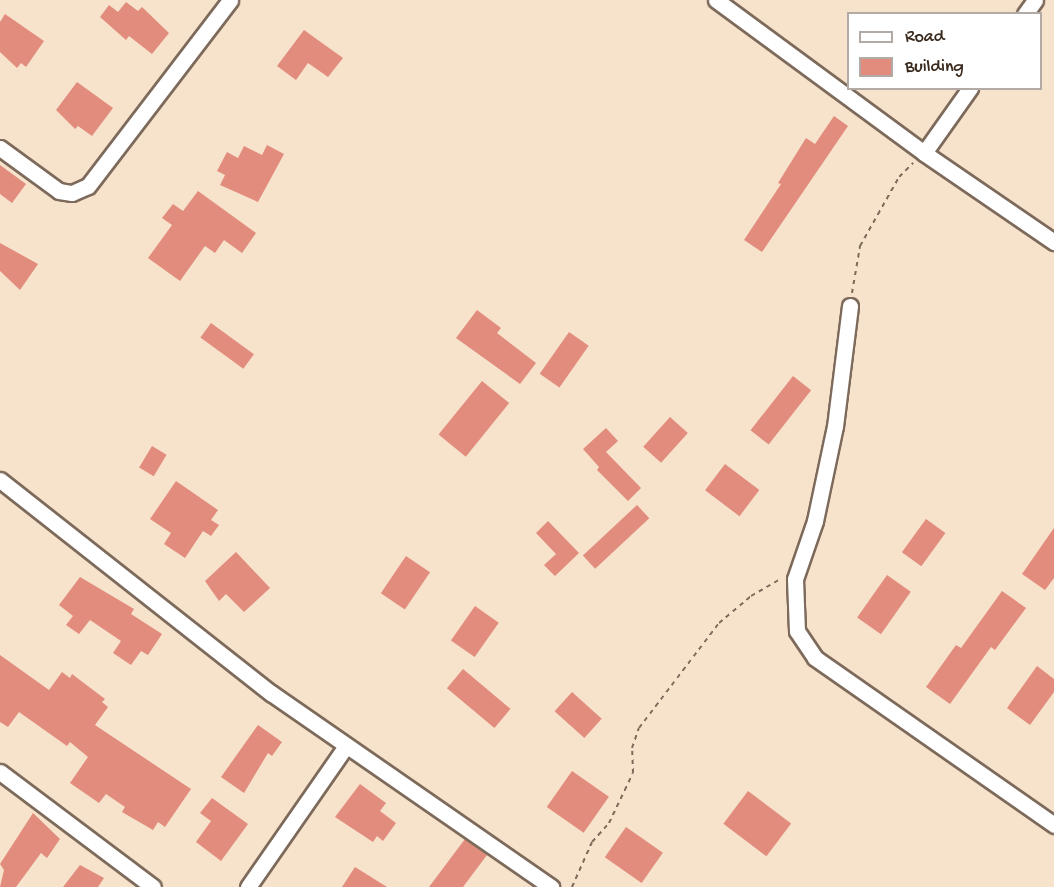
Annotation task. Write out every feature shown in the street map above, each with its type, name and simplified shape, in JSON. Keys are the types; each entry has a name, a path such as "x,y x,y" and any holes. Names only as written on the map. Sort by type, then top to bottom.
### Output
{"street":[{"path":"0,148 59,191 72,194 88,186 230,0"},
{"path":"716,0 924,153 1054,242"},
{"path":"924,153 969,90"},
{"path":"850,306 835,426 815,521 795,579 796,631 809,652 1054,825"},
{"path":"0,480 271,693 551,887"},
{"path":"248,887 346,746"},
{"path":"0,772 153,887"}],"path":[{"path":"850,306 860,246 899,177 924,153"},
{"path":"572,887 592,842 619,804 633,773 632,748 639,728 719,623 751,596 799,568"}],"building":[{"path":"126,2 138,11 142,7 169,33 152,54 129,36 126,40 100,17 109,5 118,12"},
{"path":"5,14 44,41 26,67 21,63 17,68 0,52 0,22"},
{"path":"304,30 343,58 328,77 308,63 296,80 277,66"},
{"path":"77,82 113,108 92,136 78,126 75,129 56,110"},
{"path":"834,116 848,126 762,252 744,240 781,184 778,183 806,138 815,144"},
{"path":"267,145 284,154 258,202 220,185 225,175 217,171 227,152 238,158 244,146 262,155"},
{"path":"0,165 26,184 12,203 0,194"},
{"path":"198,191 256,233 242,253 224,240 215,253 205,246 180,281 148,258 172,225 162,218 173,204 183,211"},
{"path":"0,243 38,264 20,290 0,271"},
{"path":"477,310 501,328 497,333 536,363 520,384 456,338"},
{"path":"211,323 254,354 243,369 200,338"},
{"path":"569,332 589,346 559,388 540,374"},
{"path":"793,376 811,390 769,445 751,430"},
{"path":"482,381 509,403 466,457 439,435"},
{"path":"670,417 688,433 661,463 643,447"},
{"path":"606,428 618,441 606,452 641,488 628,501 597,470 599,467 583,449"},
{"path":"152,446 167,455 154,476 139,467"},
{"path":"725,464 759,490 739,516 705,490"},
{"path":"176,481 218,510 211,520 219,525 211,536 203,531 185,558 164,544 171,533 150,519"},
{"path":"637,505 649,518 595,569 583,555"},
{"path":"926,519 945,533 921,566 902,552"},
{"path":"548,521 579,553 555,576 544,565 556,554 536,533"},
{"path":"1054,528 1054,578 1045,590 1022,574"},
{"path":"236,552 270,588 244,612 226,594 219,601 205,581"},
{"path":"406,556 430,572 405,610 381,593"},
{"path":"887,575 911,592 881,634 857,618"},
{"path":"80,577 134,609 131,614 162,634 148,655 141,651 131,665 113,653 121,641 90,620 79,634 66,625 73,616 59,605"},
{"path":"1002,591 1026,608 995,650 991,647 950,704 926,687 956,645 961,648"},
{"path":"475,606 499,623 475,657 451,640"},
{"path":"0,655 49,690 62,672 70,678 72,674 105,699 102,702 108,707 95,725 191,789 165,827 158,822 153,830 122,812 125,807 106,794 99,803 70,783 88,757 70,742 67,746 19,712 8,727 0,722"},
{"path":"1037,666 1054,679 1054,692 1030,725 1007,708"},
{"path":"463,669 510,709 494,728 447,688"},
{"path":"572,692 602,719 584,738 555,711"},
{"path":"258,725 282,742 272,756 268,753 244,793 221,777"},
{"path":"572,771 609,797 584,833 547,807"},
{"path":"360,784 386,803 380,811 396,823 383,841 377,836 373,842 335,817"},
{"path":"748,791 791,823 766,856 723,824"},
{"path":"212,798 248,824 221,861 196,842 211,821 200,813"},
{"path":"33,813 60,839 47,858 41,853 16,887 0,887 4,870 0,864"},
{"path":"626,827 663,853 642,883 605,857"},
{"path":"465,839 487,855 463,887 429,887"},
{"path":"80,865 104,878 98,887 63,887"},
{"path":"355,867 387,887 342,887"}]}
